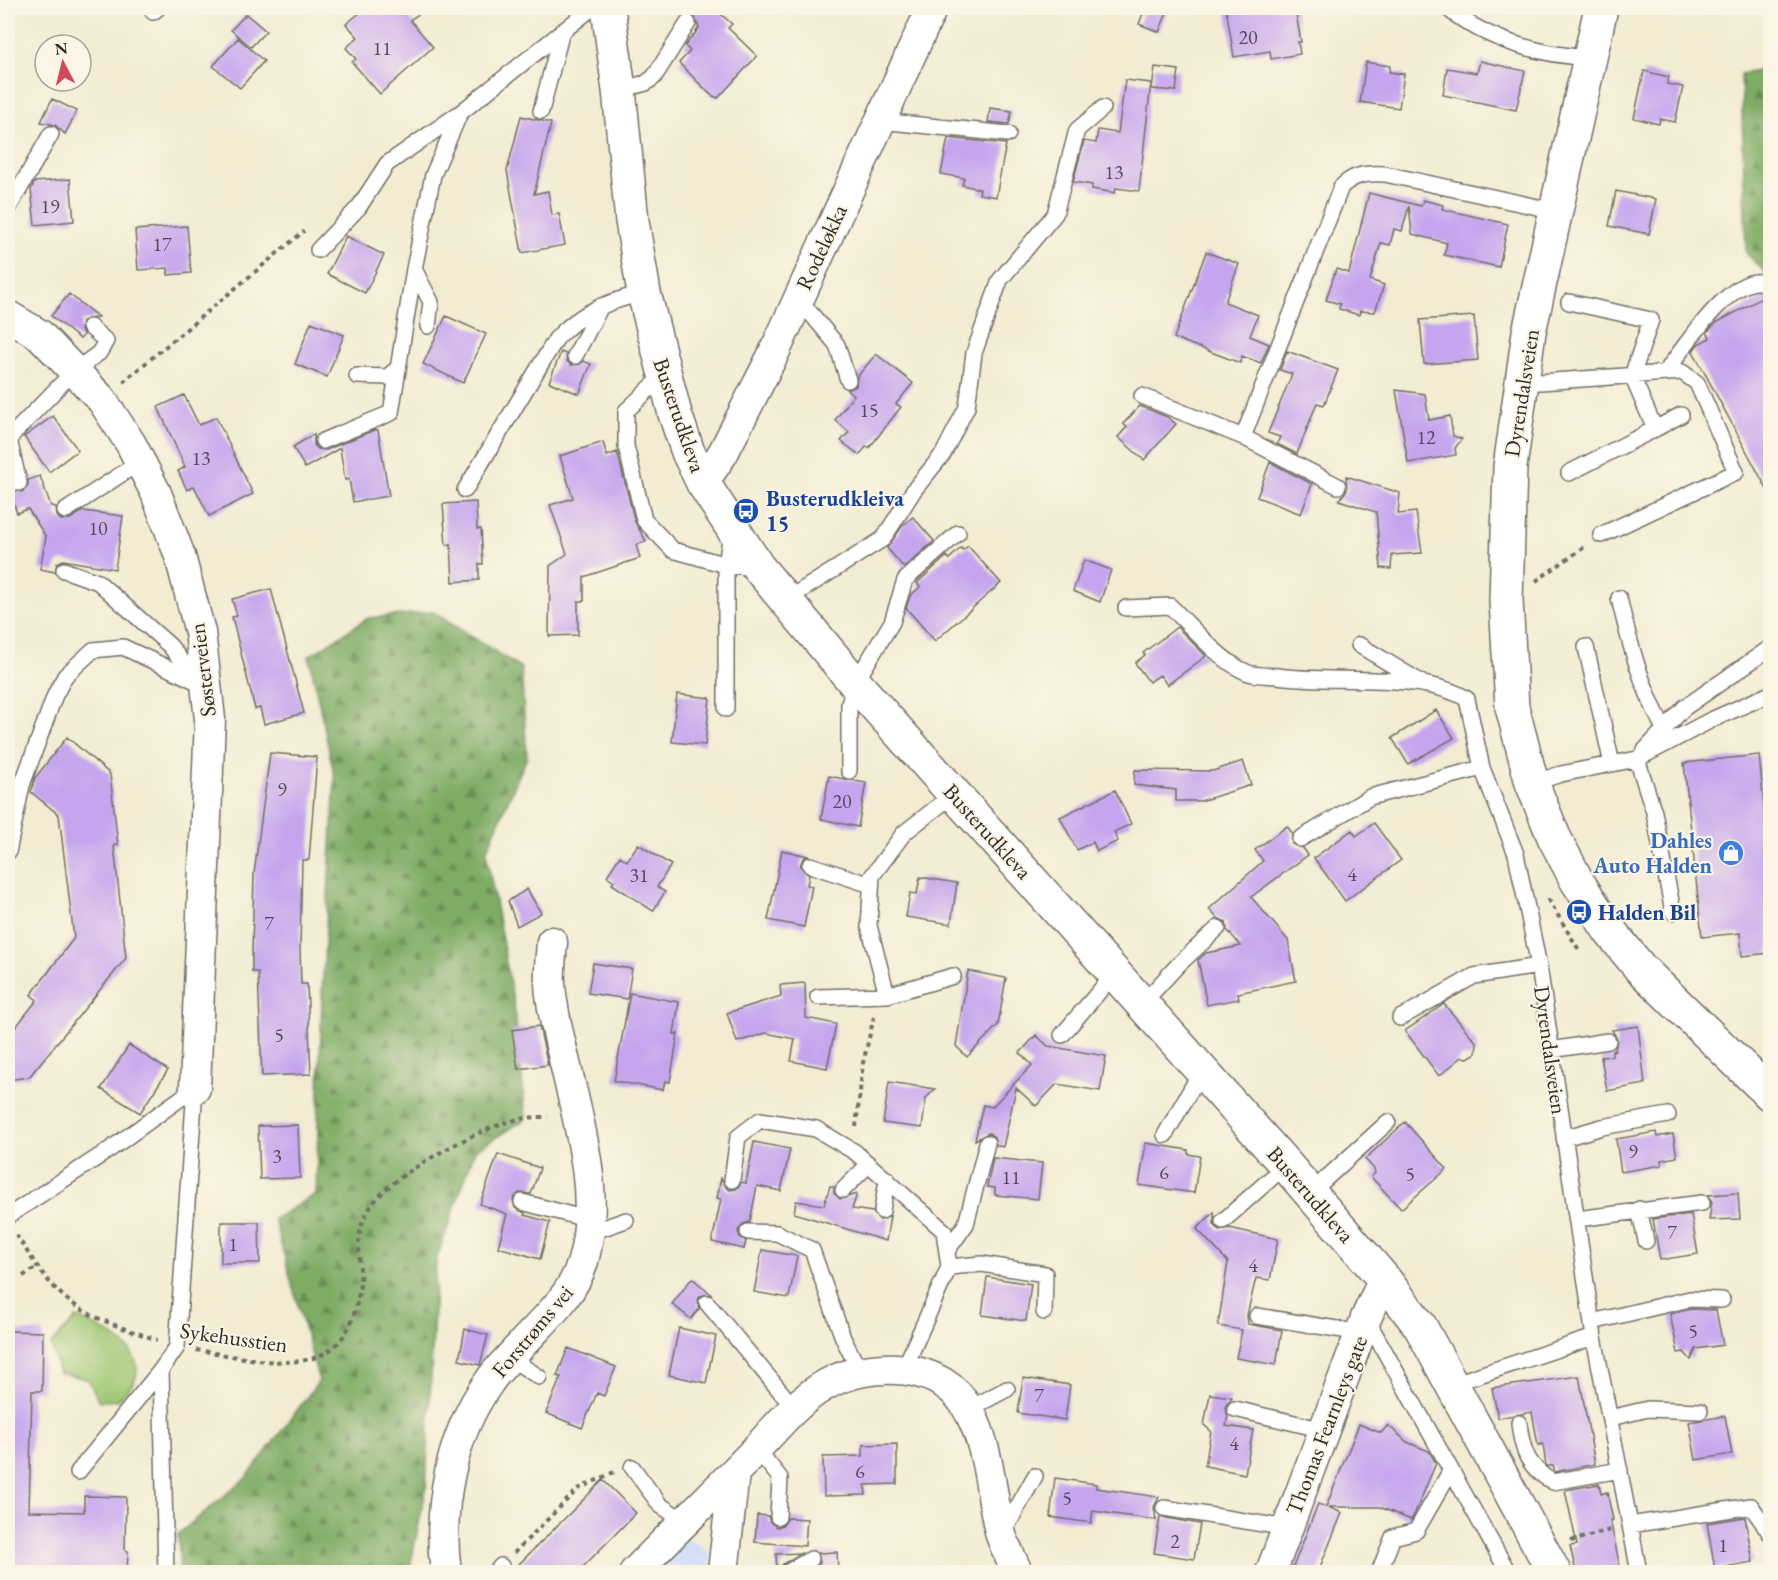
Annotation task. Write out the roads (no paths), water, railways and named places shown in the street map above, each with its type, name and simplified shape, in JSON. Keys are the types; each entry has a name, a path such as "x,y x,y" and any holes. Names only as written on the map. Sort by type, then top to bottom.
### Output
{"street":[{"name":"Busterudkleva","path":"608,8 632,221 644,293 664,375 688,452 703,483 758,567 855,683 1202,1070 1384,1279 1420,1326 1547,1560"},
{"name":"Rodeløkka","path":"703,483 723,453 798,298 932,8"},
{"name":"Dyrendalsveien","path":"1601,8 1530,332 1510,467 1506,600 1512,707 1532,783 1559,846 1609,930 1641,969 1770,1094"},
{"name":"Søsterveien","path":"8,316 40,334 102,400 140,462 156,493 180,556 200,632 201,683 210,719 195,1088"},
{"name":"Forstrøms vei","path":"446,1572 443,1554 445,1509 457,1445 465,1420 477,1398 571,1289 582,1263 590,1227 584,1153 553,1009 550,984 552,942"},
{"name":"Thomas Fearnleys gate","path":"1270,1572 1364,1325 1384,1279"},
{"path":"635,1572 795,1409 826,1384 860,1372 886,1368 904,1369 947,1386 969,1409 979,1434 1002,1535 1017,1572"},
{"path":"723,1572 734,1473"}],"lane":[{"path":"318,250 358,207 387,164 460,113 592,8"},
{"path":"1446,8 1485,33 1539,51 1590,58"},
{"path":"619,90 645,83 654,77 688,23"},
{"path":"542,111 562,31"},
{"path":"786,600 883,539 914,490 944,454 967,407 974,353 1000,280 1055,214 1077,130 1103,108"},
{"path":"323,441 391,413 414,269 433,175 460,113"},
{"path":"880,121 1008,134"},
{"path":"8,209 51,134"},
{"path":"1243,437 1341,186 1351,177 1370,173 1385,174 1556,211"},
{"path":"414,269 431,302 428,326"},
{"path":"1665,373 1715,307 1750,282 1766,282 1770,286"},
{"path":"465,490 556,339 570,322 601,306 644,293"},
{"path":"798,298 837,345 848,380"},
{"path":"1569,302 1651,320 1632,376 1655,429"},
{"path":"575,356 601,306"},
{"path":"19,483 10,444 11,436 74,371 99,353 106,341 90,327"},
{"path":"357,376 387,377 397,369"},
{"path":"1523,380 1539,382 1682,372 1697,383 1736,472 1601,535"},
{"path":"664,375 626,411 626,446 644,520 673,550 726,565 758,567"},
{"path":"1142,396 1243,437 1338,486"},
{"path":"1569,473 1681,415"},
{"path":"65,511 140,462"},
{"path":"726,709 726,565 732,530"},
{"path":"849,771 849,704 855,683 892,622 905,580 958,533"},
{"path":"64,570 98,582 170,646 201,683"},
{"path":"1619,598 1633,660 1646,696 1664,729"},
{"name":"Dyrendalsveien","path":"1126,608 1170,606 1223,656 1247,673 1300,680 1427,686 1452,690 1467,699 1482,768 1516,854 1539,966 1593,1330 1639,1572"},
{"path":"1359,645 1427,686"},
{"path":"8,852 22,785 55,695 65,676 93,650 123,647 201,683"},
{"path":"1586,647 1612,764"},
{"path":"1637,759 1684,708 1770,648"},
{"path":"1532,783 1561,774 1637,759 1770,694"},
{"path":"1637,759 1654,812 1674,912"},
{"path":"1299,839 1370,796 1482,768"},
{"path":"881,995 869,926 872,876 904,833 954,794"},
{"path":"810,865 871,885"},
{"path":"1142,1004 1178,964 1218,928"},
{"path":"1400,1018 1474,976 1539,966"},
{"path":"1062,1035 1115,973"},
{"path":"818,996 881,995 953,976"},
{"path":"1551,1050 1608,1041"},
{"path":"1165,1135 1202,1070"},
{"path":"8,1216 109,1150 195,1088"},
{"path":"78,1472 177,1347 195,1088"},
{"path":"1564,1138 1602,1127 1668,1115"},
{"path":"732,1180 738,1137 760,1120 816,1129 855,1152 944,1231 949,1267 904,1369"},
{"path":"1310,1193 1388,1122"},
{"path":"947,1251 966,1224 987,1143"},
{"path":"843,1190 869,1164"},
{"path":"1223,1221 1286,1165"},
{"path":"882,1211 887,1179"},
{"path":"522,1202 590,1227 626,1220"},
{"path":"1577,1219 1639,1209 1702,1203"},
{"path":"1639,1209 1646,1241"},
{"path":"748,1232 777,1233 812,1250 843,1338 860,1372"},
{"path":"949,1267 982,1264 1045,1274 1044,1312"},
{"path":"1452,1384 1593,1330 1690,1299 1722,1300"},
{"path":"707,1303 795,1409"},
{"path":"1257,1316 1364,1325 1451,1470 1508,1572"},
{"path":"510,1358 539,1377"},
{"path":"161,1370 166,1572"},
{"path":"969,1409 1007,1389"},
{"path":"1235,1409 1324,1430"},
{"path":"1610,1419 1648,1409 1700,1411"},
{"path":"1519,1423 1521,1441 1535,1472 1553,1482 1620,1470"},
{"path":"757,1449 780,1478 778,1517"},
{"path":"632,1467 660,1505 684,1521"},
{"path":"1379,1572 1393,1537 1416,1531 1451,1470"},
{"path":"1002,1535 1035,1476"},
{"path":"1630,1525 1750,1506 1770,1533"},
{"path":"1164,1508 1287,1528"},
{"path":"788,1572 811,1559"}],"place":[{"name":"Busterudkleiva 15","path":"746,511"},
{"name":"Dahles Auto Halden","path":"1731,853"},
{"name":"Halden Bil","path":"1579,912"}]}
